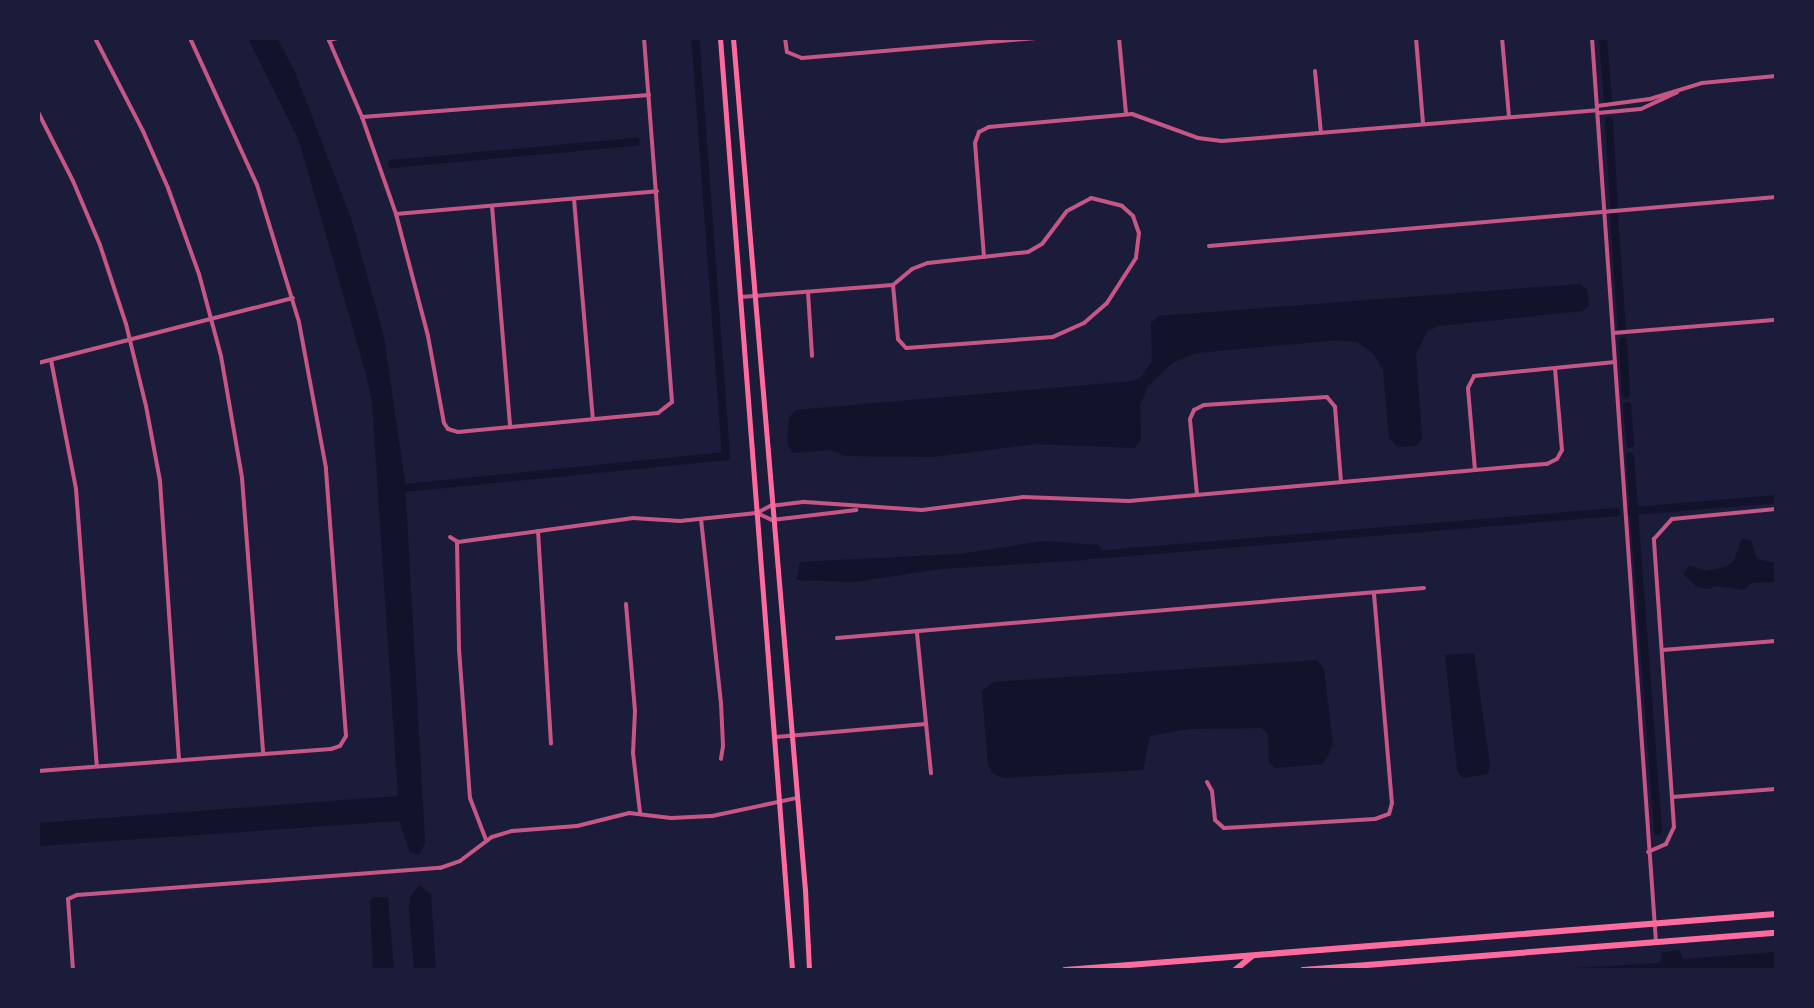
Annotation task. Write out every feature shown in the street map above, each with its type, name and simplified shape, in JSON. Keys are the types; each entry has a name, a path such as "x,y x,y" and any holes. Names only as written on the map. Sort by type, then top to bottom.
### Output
{"main road":[{"path":"720,38 792,970"},
{"path":"733,38 809,970"},
{"path":"1065,970 1776,914"},
{"path":"1303,970 1776,933"},
{"path":"1235,970 1254,956"},
{"path":"1187,970 1194,960"}],"street":[{"path":"95,38 143,131 168,188 211,320 227,383 242,478 263,754"},
{"path":"38,771 331,749 342,744 346,730 326,468 293,298 247,159 190,38"},
{"path":"338,38 328,39 362,117 396,214 448,429 458,432 658,413 670,407 674,393 644,38"},
{"path":"785,38 789,55 802,58 1036,38"},
{"path":"1119,38 1126,114"},
{"path":"1416,38 1423,123"},
{"path":"1502,38 1509,116"},
{"path":"1592,38 1656,942"},
{"path":"1315,71 1321,133"},
{"path":"984,257 975,147 982,130 1126,114 1147,116 1198,138 1216,142 1509,116 1641,109 1679,90 1702,83 1776,76"},
{"path":"362,117 649,95"},
{"path":"38,112 89,218 131,341 160,481 179,760"},
{"path":"396,214 657,191"},
{"path":"1209,246 1776,197"},
{"path":"574,199 593,419"},
{"path":"740,297 893,285 919,265 1018,255 1037,249 1067,211 1082,201 1106,199 1128,211 1139,233 1139,251 1107,303 1093,316 1053,337 906,348 898,339 893,285"},
{"path":"492,206 510,427"},
{"path":"808,292 812,356"},
{"path":"38,363 293,298"},
{"path":"1613,333 1776,320"},
{"path":"51,360 76,489 97,766"},
{"path":"1475,470 1468,391 1474,376 1615,362"},
{"path":"757,513 772,520 862,509 942,509 1023,497 1112,501 1547,464 1559,457 1562,447 1555,368"},
{"path":"1197,495 1191,423 1193,411 1204,405 1319,395 1329,399 1335,410 1341,481"},
{"path":"450,537 458,542 643,517 672,521 757,513 770,506 805,502 862,509"},
{"path":"1648,852 1666,844 1673,833 1654,539 1665,523 1685,517 1776,509"},
{"path":"701,518 721,703 721,759"},
{"path":"538,530 551,744"},
{"path":"458,542 459,649 470,798 486,840"},
{"path":"837,638 1424,588"},
{"path":"1207,782 1219,826 1233,828 1375,819 1391,815 1374,593"},
{"path":"626,604 640,813"},
{"path":"917,632 931,773"},
{"path":"1662,650 1776,641"},
{"path":"776,737 925,724"},
{"path":"1672,797 1776,789"},
{"path":"73,970 68,899 87,894 440,868 465,858 486,840 512,831 577,826 640,813 671,818 712,816 797,798"}],"shaded area":[{"path":"248,38 277,38 295,72 352,221 384,337 405,482 425,843 419,855 410,852 399,821 38,846 38,823 398,796 372,402 299,141"},
{"path":"1579,284 1587,289 1589,305 1583,311 1438,326 1427,332 1416,354 1422,439 1416,446 1398,447 1389,438 1383,370 1374,354 1357,342 1340,340 1196,353 1174,362 1148,386 1140,405 1141,439 1135,448 1035,444 933,457 846,456 831,450 793,453 787,442 789,418 795,410 1133,381 1140,378 1152,361 1151,323 1159,316"},
{"path":"1742,538 1751,541 1757,559 1776,563 1776,582 1752,583 1744,590 1717,586 1707,589 1696,586 1683,574 1689,565 1706,571 1725,567 1734,561"},
{"path":"1043,541 1099,545 1102,551 1087,560 940,569 855,582 797,580 800,562 960,554"},
{"path":"1474,653 1490,765 1488,774 1462,778 1457,770 1445,655"},
{"path":"1317,660 1324,669 1333,745 1323,764 1275,768 1269,762 1268,734 1261,728 1189,729 1150,736 1143,770 1004,778 992,773 988,764 982,691 994,682"},
{"path":"419,885 431,894 436,970 414,970 409,909 410,897"},
{"path":"374,897 388,898 394,970 373,970 370,901"},
{"path":"1679,950 1683,959 1776,952 1776,970 1543,970 1658,963 1662,961 1661,953"}],"waterway":[{"path":"405,488 726,456 695,38"},
{"path":"1603,38 1608,100"},
{"path":"1609,121 1614,205"},
{"path":"392,164 636,142"},
{"path":"1614,216 1622,329"},
{"path":"1623,341 1626,394"},
{"path":"1627,406 1630,444"},
{"path":"1628,511 1634,511 1630,456"},
{"path":"1658,831 1634,511 1776,499"},
{"path":"1094,555 1616,512"}]}
